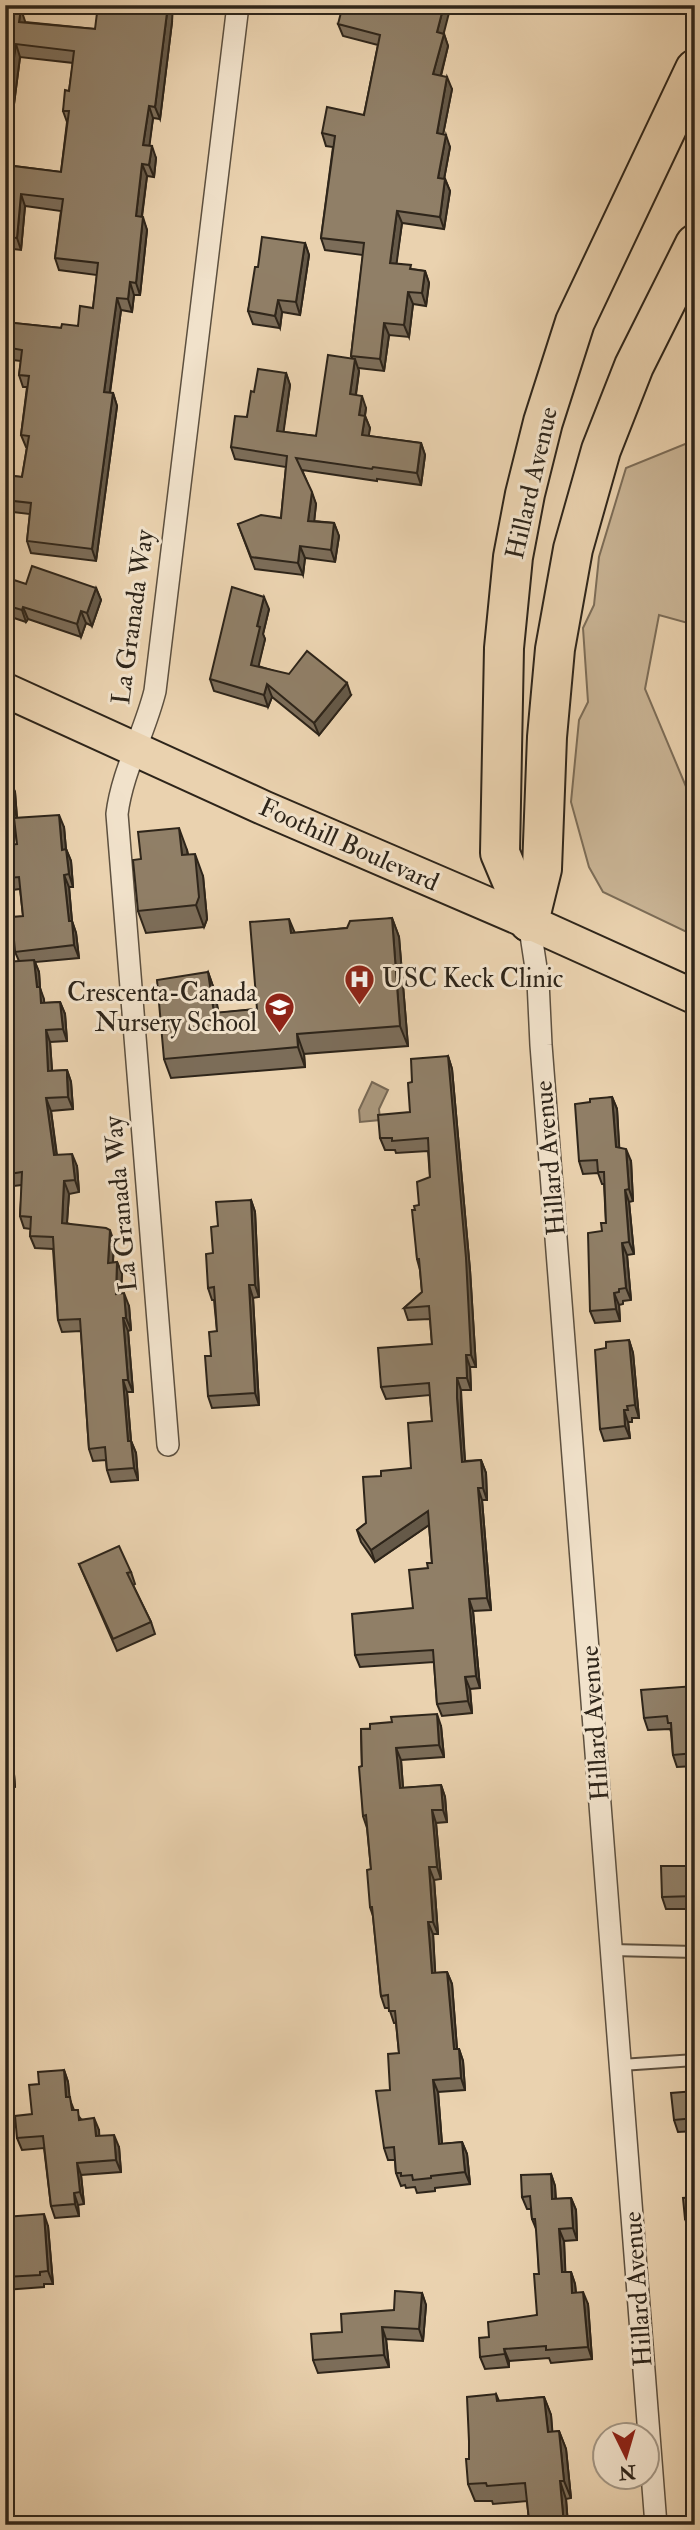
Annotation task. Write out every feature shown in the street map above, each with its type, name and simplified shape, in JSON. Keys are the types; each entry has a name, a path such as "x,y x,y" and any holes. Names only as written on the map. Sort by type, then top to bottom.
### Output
{"highway":[{"name":"Hillard Avenue","path":"529,922 500,853 504,648 513,557 520,519 543,422 575,322 695,69"},
{"name":"Hillard Avenue","path":"529,922 542,869 547,737 554,662 573,549 605,438 634,366 695,244"}],"main road":[{"name":"Foothill Boulevard","path":"5,690 264,808 529,922 695,998"}],"street":[{"name":"La Granada Way","path":"168,1445 117,814 119,795 155,691 239,5"},
{"name":"Hillard Avenue","path":"529,922 539,994 656,2525"}],"lane":[{"path":"612,1950 695,1952"},
{"path":"621,2065 695,2060"}],"shaded area":[{"path":"695,440 695,625 659,615 645,689 695,808 695,936 603,892 589,867 571,802 579,720 588,702 583,628 594,605 599,557 626,468"},
{"path":"372,1082 388,1090 379,1109 380,1120 360,1122 359,1110"}],"building":[{"path":"5,5 21,9 19,22 95,29 98,5 168,5 155,107 149,106 143,145 152,146 149,165 142,164 136,216 143,217 136,283 130,282 128,299 117,298 104,392 113,393 92,549 27,541 31,503 5,500 5,475 22,477 29,436 21,435 29,376 19,375 22,350 5,347 5,322 61,328 62,324 78,326 80,306 93,308 98,263 55,258 63,199 21,194 17,238 5,237 5,165 61,172 69,111 63,111 65,90 69,91 74,51 16,44 8,100 5,102"},
{"path":"343,5 444,5 437,32 444,34 433,74 447,77 437,133 446,135 438,178 445,179 440,217 397,211 390,263 411,265 410,269 425,271 422,293 408,292 404,325 384,323 380,359 351,356 364,243 321,238 335,136 322,133 327,107 364,115 380,35 338,24"},
{"path":"262,237 305,243 296,302 278,300 275,316 248,311"},
{"path":"328,355 355,359 350,394 362,396 359,415 365,416 362,435 421,443 417,473 296,458 312,492 308,521 334,523 331,550 300,546 298,563 251,557 238,524 261,515 281,518 287,456 231,447 235,416 247,417 258,369 286,373 277,431 316,436"},
{"path":"32,566 96,588 87,613 81,611 77,624 23,607 22,610 5,605 5,585 8,578 26,584"},
{"path":"232,587 264,597 251,665 289,674 307,651 347,683 314,723 267,684 264,695 210,679"},
{"path":"10,780 13,806 5,806 5,781"},
{"path":"59,815 62,850 66,849 69,874 64,875 74,945 15,952 12,917 23,916 19,877 9,878 6,845 17,844 14,818"},
{"path":"179,828 182,855 195,854 199,897 196,905 138,911 133,860 141,859 138,832"},
{"path":"392,918 400,1026 297,1034 298,1047 164,1059 157,980 208,972 214,1013 257,1009 250,922 289,919 291,933 347,928 350,921"},
{"path":"34,960 41,1003 60,1002 63,1029 46,1030 48,1071 67,1070 68,1097 46,1098 54,1155 72,1154 75,1180 64,1181 62,1223 110,1230 108,1263 117,1262 116,1294 124,1293 126,1318 123,1318 128,1380 123,1380 128,1441 131,1441 134,1468 107,1470 105,1447 89,1449 80,1319 58,1320 53,1237 30,1236 31,1217 20,1216 22,1172 9,1174 5,1126 5,962"},
{"path":"448,1056 466,1258 471,1355 466,1355 467,1378 457,1378 457,1398 462,1462 481,1460 483,1488 478,1488 487,1598 469,1599 476,1676 465,1677 468,1701 437,1704 433,1650 355,1655 352,1614 413,1608 409,1570 428,1568 427,1563 432,1563 428,1511 371,1550 357,1530 366,1523 363,1477 381,1476 381,1471 411,1468 408,1423 432,1421 429,1383 381,1387 378,1348 432,1344 429,1306 404,1308 422,1292 412,1210 419,1205 417,1182 430,1177 428,1138 392,1141 392,1138 380,1138 378,1115 410,1112 408,1083 412,1082 411,1059"},
{"path":"612,1097 616,1147 626,1149 629,1189 625,1190 629,1242 622,1243 626,1288 614,1293 616,1309 590,1311 588,1233 602,1231 601,1223 606,1223 604,1172 598,1172 597,1160 579,1161 575,1104 590,1102 590,1099"},
{"path":"251,1200 255,1285 249,1285 255,1393 208,1396 205,1356 211,1356 209,1332 217,1331 214,1287 208,1288 206,1254 213,1253 211,1227 218,1226 216,1202"},
{"path":"629,1340 635,1405 627,1406 628,1410 624,1410 625,1426 600,1429 595,1350 606,1348 606,1342"},
{"path":"119,1546 131,1572 127,1573 151,1622 113,1639 79,1564"},
{"path":"695,1686 695,1753 673,1755 671,1723 668,1723 667,1716 644,1718 641,1690"},
{"path":"437,1714 439,1745 396,1748 400,1788 441,1785 443,1810 432,1810 437,1867 429,1867 433,1922 428,1922 432,1973 447,1972 454,2049 459,2049 461,2078 433,2080 439,2144 462,2142 465,2172 413,2180 412,2175 401,2176 401,2173 396,2173 394,2147 384,2148 376,2091 390,2090 388,2054 399,2053 395,2011 389,2011 388,1995 381,1996 370,1907 367,1870 371,1869 359,1767 362,1766 361,1729 370,1729 370,1724 392,1722 391,1717"},
{"path":"5,1748 8,1749 11,1775 5,1777"},
{"path":"661,1866 695,1866 695,1896 662,1897"},
{"path":"64,2070 66,2097 70,2097 72,2110 78,2110 79,2120 94,2118 96,2136 114,2135 116,2160 77,2163 80,2192 74,2193 75,2204 51,2206 43,2136 17,2138 15,2116 32,2114 29,2085 39,2084 38,2072"},
{"path":"695,2091 695,2118 674,2120 671,2093"},
{"path":"551,2174 552,2199 571,2198 573,2228 559,2229 562,2272 571,2272 572,2293 583,2292 588,2347 504,2349 505,2354 480,2357 479,2338 489,2337 488,2322 537,2315 534,2274 539,2274 535,2219 532,2219 530,2196 522,2197 521,2175"},
{"path":"695,2197 695,2227 694,2218 685,2219 683,2198"},
{"path":"44,2214 48,2271 40,2272 40,2275 5,2277 5,2217"},
{"path":"690,2286 695,2286 695,2309 692,2309"},
{"path":"395,2291 422,2293 419,2329 382,2327 384,2355 313,2360 311,2334 342,2332 341,2314 394,2310"},
{"path":"496,2394 497,2401 544,2397 548,2432 559,2431 564,2481 560,2481 564,2525 533,2525 533,2519 529,2520 525,2483 487,2486 486,2483 468,2484 467,2397"},
{"path":"383,2519 384,2525 335,2525 335,2523"}],"place":[{"name":"USC Keck Clinic","path":"359,1006"},
{"name":"Crescenta-Canada Nursery School","path":"280,1035"}]}
